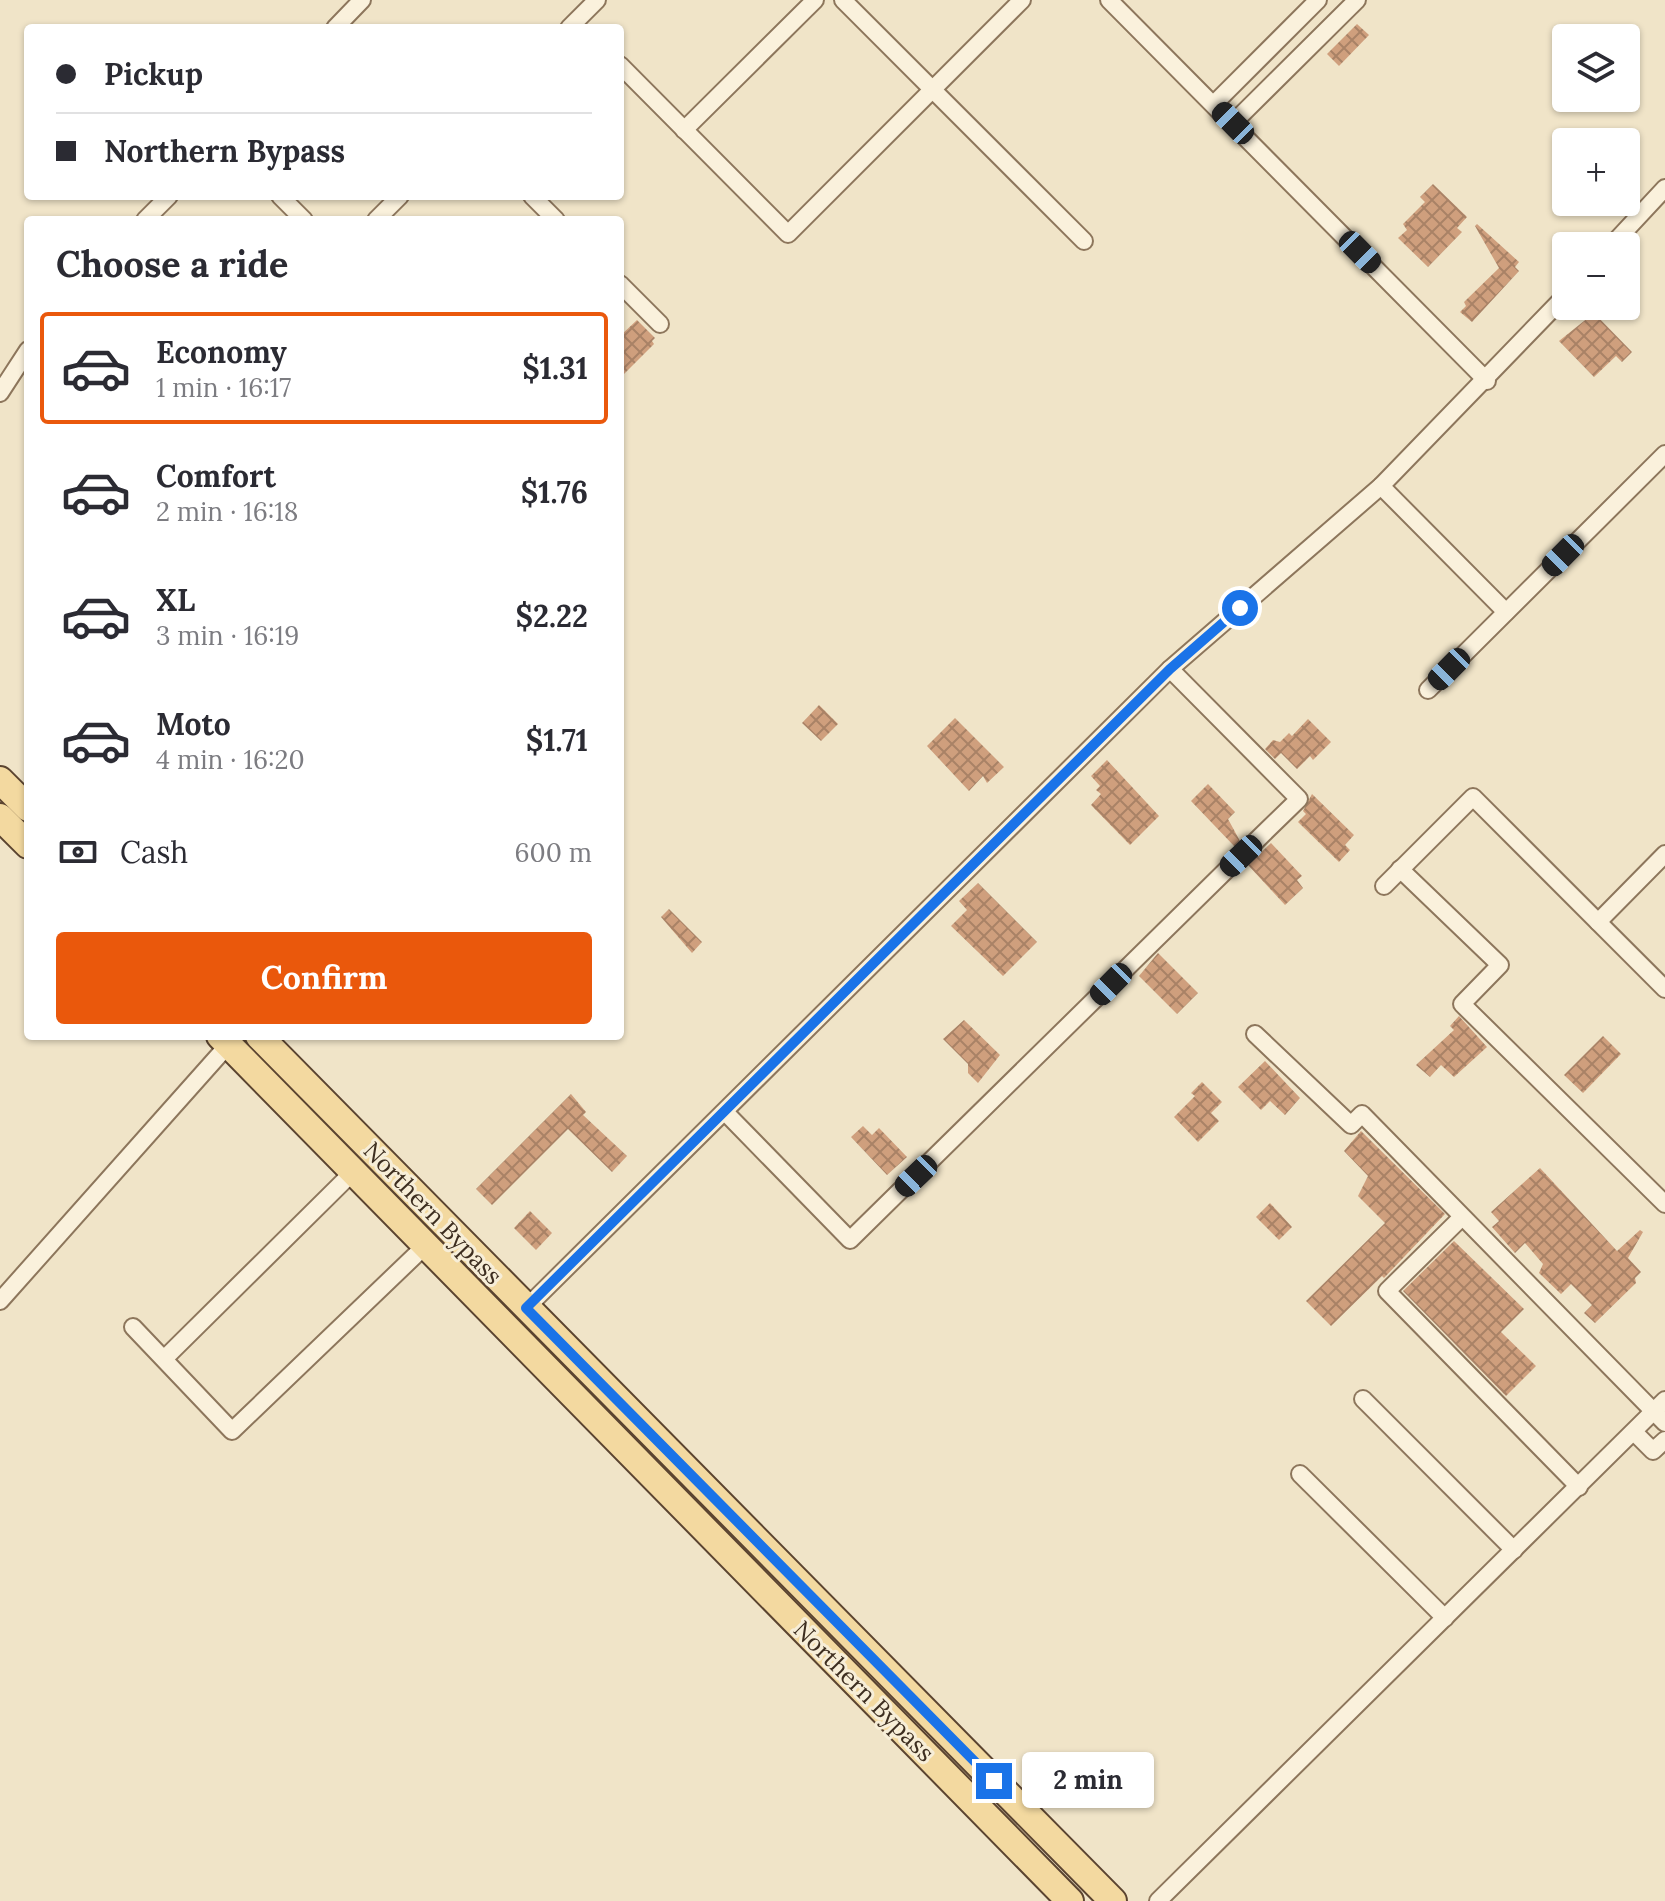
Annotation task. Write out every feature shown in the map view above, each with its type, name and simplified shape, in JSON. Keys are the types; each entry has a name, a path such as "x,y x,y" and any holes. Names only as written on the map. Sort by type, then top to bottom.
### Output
{"main road":[{"path":"0,780 24,804"},
{"path":"0,817 24,841"},
{"name":"Northern Bypass","path":"224,1040 1070,1901"},
{"name":"Northern Bypass","path":"263,1040 1113,1901"}],"street":[{"path":"339,24 362,0"},
{"path":"578,24 597,0"},
{"path":"684,130 815,0"},
{"path":"843,0 1084,241"},
{"path":"624,69 788,234 1022,0"},
{"path":"1109,0 1487,381"},
{"path":"1214,104 1318,0"},
{"path":"1233,123 1357,0"},
{"path":"1624,232 1665,188"},
{"path":"149,216 165,200"},
{"path":"284,200 300,216"},
{"path":"380,216 396,200"},
{"path":"536,200 552,216"},
{"path":"624,288 660,324"},
{"path":"526,1308 1170,669 1381,486 1487,381 1552,310"},
{"path":"0,393 24,356"},
{"path":"1428,690 1665,454"},
{"path":"1381,486 1506,612"},
{"path":"725,1112 850,1240 1299,799 1170,669"},
{"path":"1384,886 1473,797 1665,989"},
{"path":"1598,922 1665,854"},
{"path":"1400,869 1500,965 1462,1004 1665,1204"},
{"path":"1158,1901 1634,1432 1661,1411 1462,1217 1362,1114 1351,1125 1255,1034"},
{"path":"0,1301 224,1040"},
{"path":"164,1359 353,1172"},
{"path":"1462,1217 1387,1291 1579,1487"},
{"path":"133,1327 232,1431 426,1245"},
{"path":"1363,1399 1514,1550"},
{"path":"1634,1432 1653,1451 1665,1440"},
{"path":"1300,1474 1445,1618"}],"building":[{"path":"1357,24 1369,35 1339,66 1327,54"},
{"path":"1433,184 1467,217 1457,228 1462,232 1428,267 1398,238 1407,230 1403,224 1425,202 1420,197"},
{"path":"1477,224 1519,262 1515,267 1519,271 1472,322 1460,312 1466,306 1464,302 1499,268 1475,226"},
{"path":"637,320 655,338 652,341 654,344 624,374 624,332"},
{"path":"1585,320 1601,320 1632,352 1622,362 1616,356 1594,377 1559,341"},
{"path":"819,705 838,724 821,741 802,723"},
{"path":"955,718 1004,767 987,783 983,776 969,791 927,746"},
{"path":"1308,719 1331,742 1313,760 1310,756 1297,769 1281,753 1275,759 1265,749 1273,740 1280,742 1289,733 1292,736"},
{"path":"1107,760 1159,816 1130,845 1091,805 1101,794 1096,790 1100,786 1091,776"},
{"path":"1208,784 1235,812 1228,819 1240,841 1235,847 1191,801"},
{"path":"1312,794 1354,835 1345,845 1350,850 1339,862 1298,822 1306,814 1303,811"},
{"path":"1271,843 1302,876 1297,880 1303,888 1285,905 1248,865"},
{"path":"978,883 1037,942 1003,976 951,926 967,910 959,901"},
{"path":"669,909 702,942 692,953 661,917"},
{"path":"1158,953 1198,993 1177,1014 1139,976"},
{"path":"1459,1016 1487,1047 1454,1077 1441,1065 1430,1077 1416,1065 1454,1030 1450,1026"},
{"path":"964,1020 1000,1055 978,1083 968,1073 968,1064 943,1039"},
{"path":"1603,1036 1621,1054 1583,1093 1564,1075"},
{"path":"1265,1061 1300,1098 1285,1115 1270,1101 1261,1110 1238,1087"},
{"path":"1202,1082 1222,1102 1211,1113 1219,1121 1198,1142 1174,1117 1195,1096 1191,1093"},
{"path":"571,1094 586,1112 583,1115 627,1156 612,1172 568,1129 492,1205 476,1189"},
{"path":"863,1126 872,1135 879,1128 907,1157 887,1175 851,1137"},
{"path":"1361,1131 1445,1214 1384,1278 1382,1276 1331,1326 1306,1301 1385,1223 1358,1196 1368,1176 1344,1151"},
{"path":"1540,1168 1617,1251 1640,1230 1643,1232 1628,1258 1641,1272 1635,1278 1636,1283 1595,1323 1584,1313 1592,1305 1571,1284 1561,1294 1539,1273 1543,1264 1525,1243 1515,1253 1492,1227 1499,1221 1491,1212"},
{"path":"1270,1203 1292,1227 1279,1240 1256,1217"},
{"path":"530,1211 552,1233 536,1250 514,1228"},
{"path":"1454,1241 1524,1309 1501,1332 1536,1366 1506,1396 1403,1291"}],"route":[{"path":"994,1781 526,1308 1170,669 1240,608"}]}
